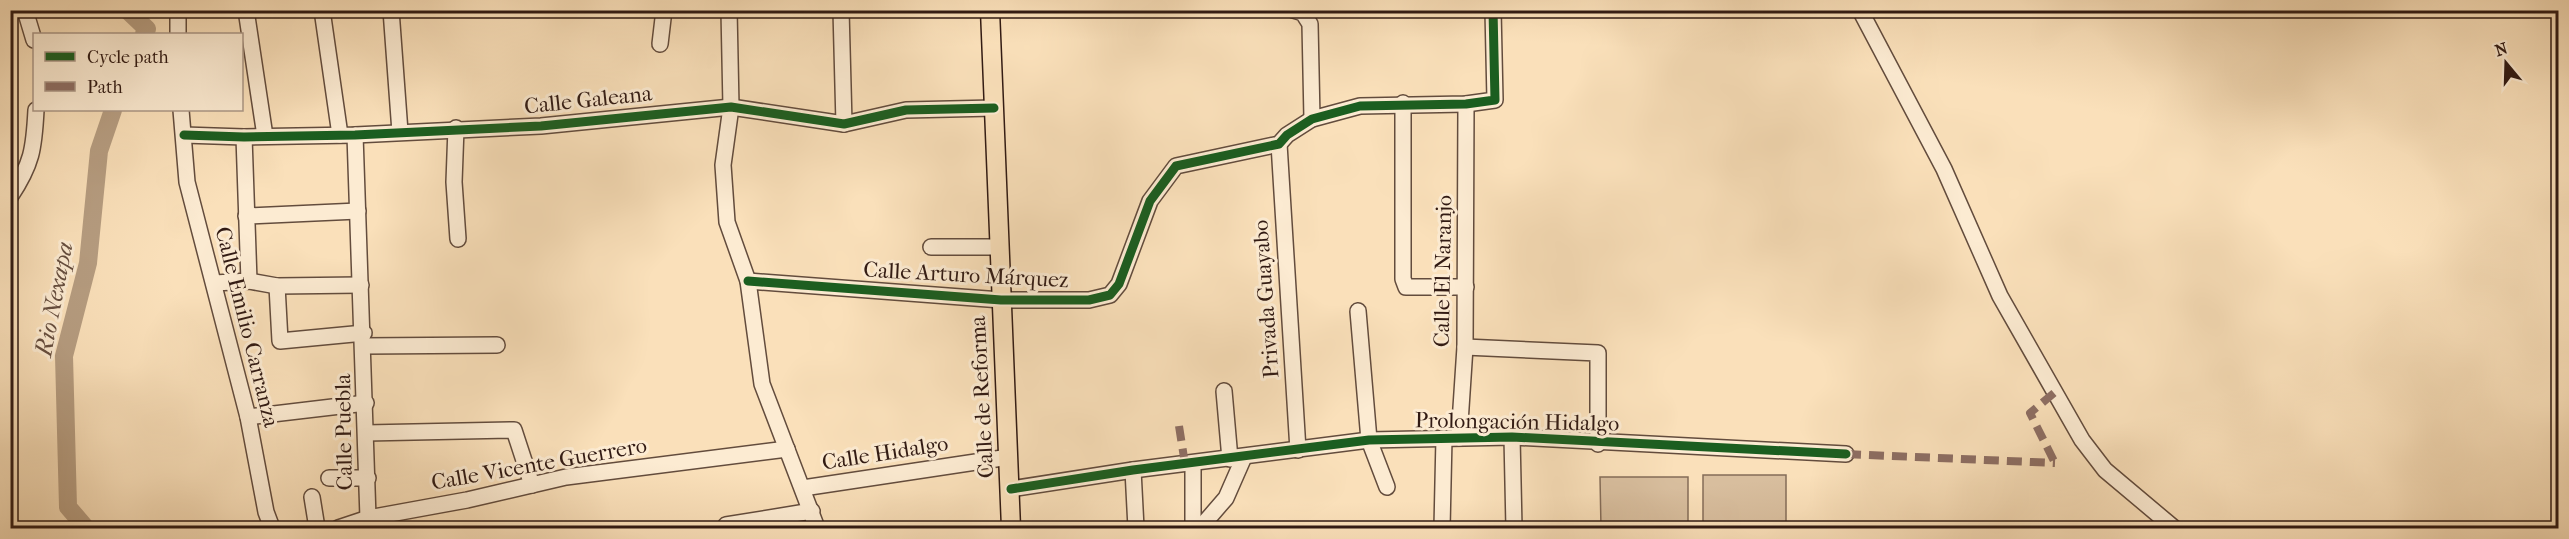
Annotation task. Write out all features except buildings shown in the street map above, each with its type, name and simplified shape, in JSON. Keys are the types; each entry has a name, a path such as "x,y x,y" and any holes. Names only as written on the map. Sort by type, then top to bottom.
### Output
{"main road":[{"name":"Calle de Reforma","path":"990,10 1011,528"}],"street":[{"path":"25,10 33,37"},
{"path":"178,10 178,33"},
{"path":"246,10 265,136"},
{"name":"Calle Puebla","path":"321,10 347,135 358,211 368,518"},
{"path":"391,10 400,132"},
{"path":"660,44 664,10"},
{"path":"729,10 731,107 723,165 727,222 748,281 762,384 817,528"},
{"path":"841,10 844,124"},
{"path":"1293,10 1303,13 1310,24 1312,119"},
{"name":"Calle Arturo Márquez","path":"748,281 1001,300 1089,300 1110,295 1119,284 1149,201 1176,166 1280,144 1287,135 1312,119 1359,106 1403,103 1466,104 1495,100 1493,10"},
{"path":"1860,10 1944,169 2000,296 2082,440 2105,470 2174,528"},
{"path":"1403,103 1403,279 1406,288 1466,286"},
{"name":"Calle El Naranjo","path":"1460,438 1465,347 1466,104"},
{"name":"Calle Galeana","path":"184,135 244,137 347,135 456,128 541,126 731,107 844,124 906,110 994,108"},
{"path":"10,197 27,172 34,140 36,111"},
{"name":"Calle Emilio Carranza","path":"181,111 187,182 248,417 266,512 272,528"},
{"path":"456,128 454,182 458,239"},
{"path":"244,137 249,281"},
{"name":"Privada Guayabo","path":"1280,144 1298,450"},
{"path":"246,216 358,211"},
{"path":"931,247 999,248"},
{"path":"215,283 249,281 278,286 361,285"},
{"path":"278,286 280,341 364,340 496,345"},
{"path":"1358,311 1369,440 1387,487"},
{"path":"1465,347 1598,353 1598,444"},
{"path":"1200,528 1226,498 1237,458 1224,391"},
{"path":"248,417 366,403"},
{"path":"366,433 514,430 532,485"},
{"path":"1512,437 1514,528"},
{"name":"Prolongación Hidalgo","path":"1011,489 1133,470 1369,440 1512,437 1598,444 1846,454"},
{"path":"1442,528 1444,438"},
{"name":"Calle Vicente Guerrero","path":"338,528 368,518 467,500 566,477 786,449"},
{"name":"Calle Hidalgo","path":"803,488 1009,457"},
{"path":"1193,463 1193,528"},
{"path":"1133,470 1136,528"},
{"path":"329,477 368,478"},
{"path":"312,497 317,528"},
{"path":"726,525 812,511"}],"shaded area":[{"path":"1703,475 1786,475 1786,528 1703,528"},
{"path":"1600,477 1688,477 1688,528 1601,528"}],"waterway":[{"name":"Rio Nexapa","path":"127,10 147,29 145,33"},
{"name":"Rio Nexapa","path":"86,528 68,507 64,356 88,263 99,151 113,111"}],"marked path":[{"path":"2054,393 2030,413 2055,463"},
{"path":"1179,426 1185,464"},
{"path":"1846,454 2055,463"}],"cycle path":[{"path":"748,281 1001,300 1089,300 1110,295 1119,284 1150,201 1176,166 1279,144 1287,135 1312,119 1360,106 1466,104 1495,100 1493,10"},
{"path":"184,135 244,137 355,135 541,126 731,107 844,124 906,110 994,108"},
{"path":"1011,489 1133,470 1369,440 1512,437 1846,454"}]}
